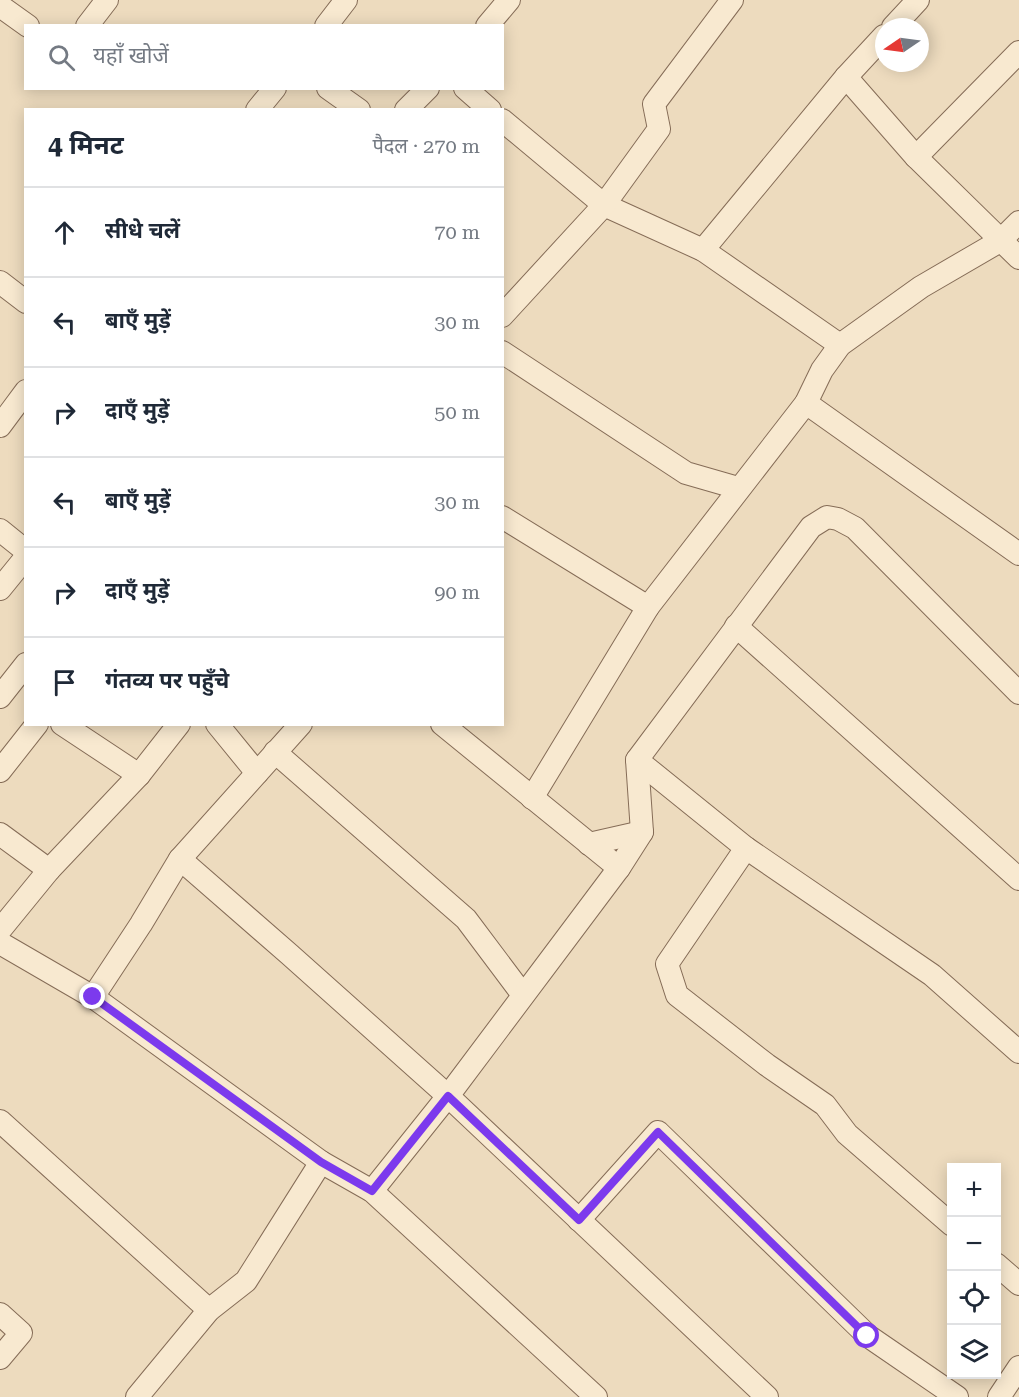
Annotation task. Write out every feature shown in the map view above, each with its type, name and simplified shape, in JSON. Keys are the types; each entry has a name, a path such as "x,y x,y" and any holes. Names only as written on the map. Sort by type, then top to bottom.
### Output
{"street":[{"path":"89,24 107,0"},
{"path":"328,24 346,0"},
{"path":"489,24 509,0"},
{"path":"504,314 604,205 659,129 654,104 732,0"},
{"path":"901,18 918,0"},
{"path":"0,6 25,24"},
{"path":"703,250 846,77 875,46"},
{"path":"916,157 1019,52"},
{"path":"846,77 916,157 1019,258"},
{"path":"259,108 274,90"},
{"path":"331,90 356,108"},
{"path":"408,108 426,90"},
{"path":"467,90 488,108"},
{"path":"504,122 604,205 703,250 840,345"},
{"path":"532,798 648,608 738,488 806,403 822,370 840,345 921,286 1000,241 1019,222"},
{"path":"0,282 24,300"},
{"path":"504,353 687,473 738,488"},
{"path":"0,426 24,394"},
{"path":"806,403 1018,552"},
{"path":"372,1191 448,1096 619,868 642,832 637,760 811,527 827,517 838,519 855,528 1019,693"},
{"path":"504,518 648,608"},
{"path":"0,531 24,549"},
{"path":"0,589 24,559"},
{"path":"736,626 1019,879"},
{"path":"0,697 24,667"},
{"path":"0,771 35,726"},
{"path":"65,726 140,776"},
{"path":"0,930 49,870 140,776 178,726"},
{"path":"219,726 257,773"},
{"path":"93,997 180,859 299,726"},
{"path":"444,726 619,868"},
{"path":"275,752 466,920 523,995"},
{"path":"637,760 746,848 933,975 1019,1052"},
{"path":"589,844 642,832"},
{"path":"0,834 49,870"},
{"path":"746,848 668,964 677,995 767,1065 825,1105 847,1134 947,1222"},
{"path":"180,859 448,1096 767,1397"},
{"path":"0,943 93,997 321,1162 372,1191 596,1397"},
{"path":"0,1121 209,1310"},
{"path":"579,1220 658,1132 867,1336 957,1397"},
{"path":"137,1397 209,1310 246,1281 321,1162"},
{"path":"1001,1268 1019,1284"},
{"path":"0,1314 21,1333 0,1358"},
{"path":"999,1397 1019,1367"}],"route":[{"path":"93,997 321,1162 372,1191 448,1096 579,1220 658,1132 867,1336"}]}
